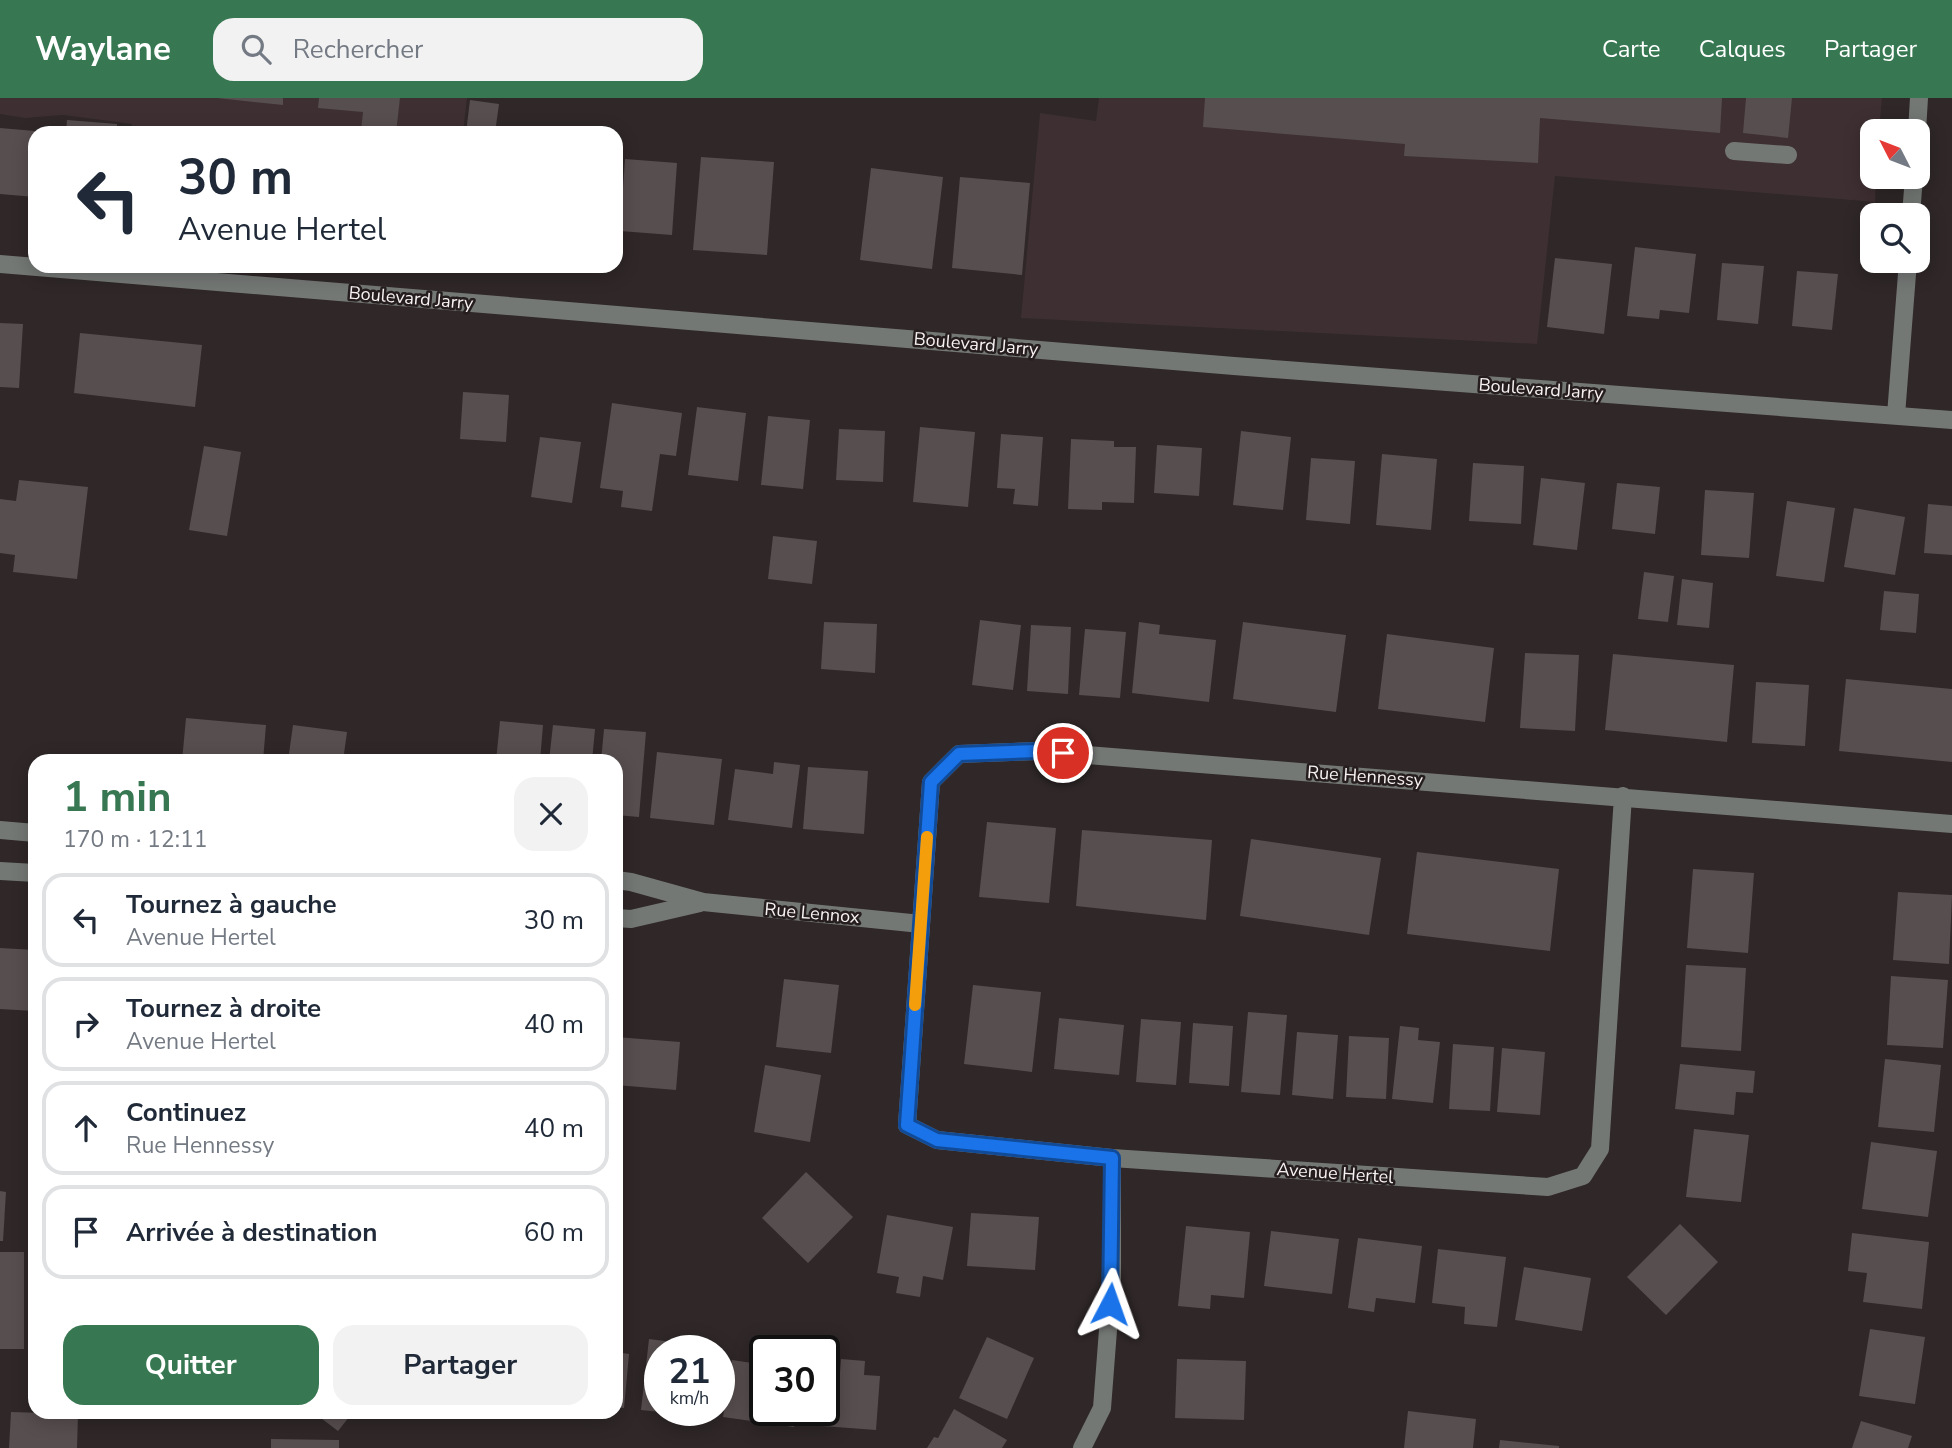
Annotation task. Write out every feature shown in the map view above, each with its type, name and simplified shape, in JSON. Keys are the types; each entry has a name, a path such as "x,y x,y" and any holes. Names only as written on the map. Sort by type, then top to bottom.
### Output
{"street":[{"path":"1918,119 1919,98"},
{"path":"1734,151 1788,155"},
{"name":"Boulevard Jarry","path":"0,264 28,266"},
{"name":"Boulevard Jarry","path":"109,273 1234,366 1952,420"},
{"path":"1896,415 1907,273"},
{"name":"Rue Hennessy","path":"921,923 931,782 959,754 1037,751 1952,824"},
{"name":"Avenue Hertel","path":"921,923 907,1125 937,1140 1112,1158 1548,1186 1583,1176 1600,1149 1623,796"},
{"path":"0,830 28,832"},
{"path":"0,870 28,872"},
{"name":"Rue Lennox","path":"623,880 703,902 921,923"},
{"name":"Rue Lennox","path":"623,918 631,919 703,902"},
{"path":"1082,1448 1101,1408 1112,1278 1112,1158"}],"shaded area":[{"path":"0,98 467,98 464,126 132,126 63,115 25,118 0,114"},
{"path":"1099,98 1882,98 1880,119 1860,119 1860,189 1876,189 1875,202 1555,176 1537,344 1021,318 1040,113 1096,121"}],"building":[{"path":"217,98 283,98 283,105"},
{"path":"319,98 400,98 397,126 362,126 363,112 318,108"},
{"path":"1205,98 1722,98 1720,133 1540,118 1538,163 1404,156 1405,144 1203,127"},
{"path":"1746,98 1792,98 1788,138 1743,133"},
{"path":"470,100 499,104 496,126 467,126"},
{"path":"67,120 117,124 117,126 67,126"},
{"path":"0,128 28,130 28,196 0,194"},
{"path":"701,157 774,162 767,255 693,250"},
{"path":"625,159 677,163 672,235 623,231"},
{"path":"871,168 943,177 932,269 860,260"},
{"path":"960,177 1030,183 1022,275 952,268"},
{"path":"1635,247 1696,254 1689,313 1660,310 1659,319 1627,316"},
{"path":"1555,258 1612,264 1604,334 1547,327"},
{"path":"1722,263 1764,266 1758,324 1717,320"},
{"path":"1797,271 1838,274 1832,330 1792,326"},
{"path":"0,323 23,324 19,388 0,387"},
{"path":"80,333 202,345 195,407 74,393"},
{"path":"463,392 509,395 506,442 460,439"},
{"path":"612,403 682,413 676,456 660,454 652,511 621,507 623,491 600,488"},
{"path":"697,407 746,413 738,481 688,475"},
{"path":"768,416 810,420 803,489 761,485"},
{"path":"920,427 975,432 968,507 913,502"},
{"path":"839,429 885,431 883,482 836,480"},
{"path":"1241,431 1291,437 1283,510 1233,505"},
{"path":"1001,434 1043,437 1038,506 1013,504 1015,489 997,488"},
{"path":"540,437 581,442 572,503 531,497"},
{"path":"1071,439 1114,441 1114,447 1136,447 1134,503 1102,502 1102,510 1068,509"},
{"path":"1157,445 1202,448 1199,496 1154,493"},
{"path":"204,446 241,452 227,536 189,530"},
{"path":"1382,454 1437,459 1431,530 1376,525"},
{"path":"1311,458 1355,461 1350,524 1306,520"},
{"path":"1473,463 1524,466 1521,524 1469,521"},
{"path":"1541,478 1585,483 1577,550 1533,545"},
{"path":"19,480 88,487 77,579 13,572 15,555 0,553 0,499 16,501"},
{"path":"1617,483 1660,487 1655,534 1612,529"},
{"path":"1705,490 1754,493 1749,558 1701,555"},
{"path":"1787,501 1835,508 1824,582 1776,576"},
{"path":"1928,504 1952,506 1952,555 1924,553"},
{"path":"1854,508 1905,517 1895,575 1844,567"},
{"path":"773,536 817,541 812,584 768,579"},
{"path":"1644,572 1674,576 1668,622 1638,619"},
{"path":"1682,579 1713,583 1709,628 1677,625"},
{"path":"1884,591 1919,594 1916,633 1880,630"},
{"path":"980,620 1021,625 1013,690 972,685"},
{"path":"824,622 877,624 875,673 821,669"},
{"path":"1139,622 1160,625 1159,634 1216,640 1209,702 1132,693"},
{"path":"1243,622 1346,635 1336,712 1233,699"},
{"path":"1031,625 1071,627 1068,694 1027,691"},
{"path":"1085,629 1126,632 1120,698 1079,695"},
{"path":"1387,634 1494,648 1485,722 1378,709"},
{"path":"1525,653 1579,655 1575,731 1520,728"},
{"path":"1613,654 1734,665 1727,742 1605,730"},
{"path":"1846,679 1952,689 1952,762 1839,751"},
{"path":"1756,682 1809,685 1805,746 1752,743"},
{"path":"186,718 266,725 264,754 183,754"},
{"path":"500,721 543,725 541,754 497,754"},
{"path":"293,725 347,732 344,754 289,754"},
{"path":"553,725 595,729 593,754 550,754"},
{"path":"604,729 646,732 639,817 623,816 623,754 602,754"},
{"path":"657,752 722,759 714,825 650,818"},
{"path":"774,762 800,765 792,828 728,820 735,769 773,774"},
{"path":"808,767 868,771 864,834 803,829"},
{"path":"987,822 1056,828 1049,903 979,897"},
{"path":"1082,830 1212,840 1206,920 1076,906"},
{"path":"1251,839 1381,858 1369,935 1240,916"},
{"path":"1417,852 1559,869 1550,951 1407,934"},
{"path":"1693,869 1754,873 1748,953 1687,948"},
{"path":"1898,892 1952,895 1949,964 1893,960"},
{"path":"0,948 28,950 28,1011 0,1009"},
{"path":"1686,965 1746,968 1741,1051 1681,1047"},
{"path":"1891,976 1948,980 1943,1048 1887,1045"},
{"path":"784,979 839,985 831,1053 776,1047"},
{"path":"973,985 1041,992 1032,1072 964,1064"},
{"path":"1248,1012 1287,1015 1280,1095 1241,1092"},
{"path":"1059,1018 1124,1025 1119,1075 1054,1069"},
{"path":"1141,1019 1181,1022 1176,1085 1136,1082"},
{"path":"1193,1023 1233,1026 1229,1086 1189,1083"},
{"path":"1400,1026 1419,1028 1418,1040 1440,1042 1433,1103 1392,1099"},
{"path":"1297,1032 1338,1035 1333,1099 1292,1095"},
{"path":"1349,1036 1389,1038 1386,1099 1346,1097"},
{"path":"623,1038 680,1042 676,1090 623,1086"},
{"path":"1453,1044 1494,1047 1490,1111 1449,1109"},
{"path":"1502,1048 1545,1052 1540,1115 1497,1112"},
{"path":"1885,1059 1941,1065 1934,1132 1878,1127"},
{"path":"1680,1064 1755,1071 1753,1093 1736,1092 1734,1115 1675,1109"},
{"path":"765,1065 821,1075 810,1142 754,1132"},
{"path":"1694,1129 1749,1135 1741,1202 1686,1197"},
{"path":"1871,1142 1937,1151 1928,1217 1862,1209"},
{"path":"806,1172 853,1217 808,1263 762,1218"},
{"path":"0,1191 6,1192 3,1241 0,1241"},
{"path":"971,1213 1039,1217 1035,1270 967,1266"},
{"path":"887,1215 953,1227 943,1280 923,1276 920,1297 896,1293 899,1277 877,1273"},
{"path":"1680,1224 1718,1262 1666,1315 1627,1277"},
{"path":"1186,1226 1250,1232 1244,1298 1211,1295 1210,1309 1178,1306"},
{"path":"1271,1231 1339,1239 1332,1294 1264,1286"},
{"path":"1852,1233 1929,1242 1922,1309 1863,1302 1867,1273 1848,1271"},
{"path":"1358,1238 1422,1246 1415,1303 1376,1298 1374,1312 1348,1308"},
{"path":"1438,1249 1506,1257 1497,1327 1464,1324 1465,1307 1432,1303"},
{"path":"0,1252 24,1252 24,1349 0,1349"},
{"path":"1524,1267 1591,1278 1582,1331 1515,1320"},
{"path":"1870,1329 1925,1337 1915,1404 1859,1396"},
{"path":"987,1337 1034,1358 1007,1419 959,1398"},
{"path":"623,1353 629,1354 623,1408"},
{"path":"841,1359 865,1361 864,1375 880,1376 876,1430 822,1426 840,1426"},
{"path":"1177,1359 1246,1361 1244,1420 1175,1418"},
{"path":"735,1360 749,1363 749,1421 735,1419"},
{"path":"644,1383 644,1410 641,1410"},
{"path":"954,1409 1007,1440 1002,1448 927,1448 934,1437 938,1438"},
{"path":"1408,1411 1476,1419 1473,1448 1404,1448"},
{"path":"11,1412 28,1413 28,1419 78,1419 77,1448 9,1448"},
{"path":"322,1419 347,1419 338,1431"},
{"path":"1861,1421 1912,1436 1908,1448 1852,1448"},
{"path":"271,1439 339,1440 339,1448 271,1448"},
{"path":"1500,1440 1559,1446 1559,1448 1499,1448"}],"slow traffic":[{"path":"915,1005 927,837"}],"route":[{"path":"1063,753 1037,751 959,754 931,782 907,1125 937,1140 1112,1158 1110,1304"}]}
